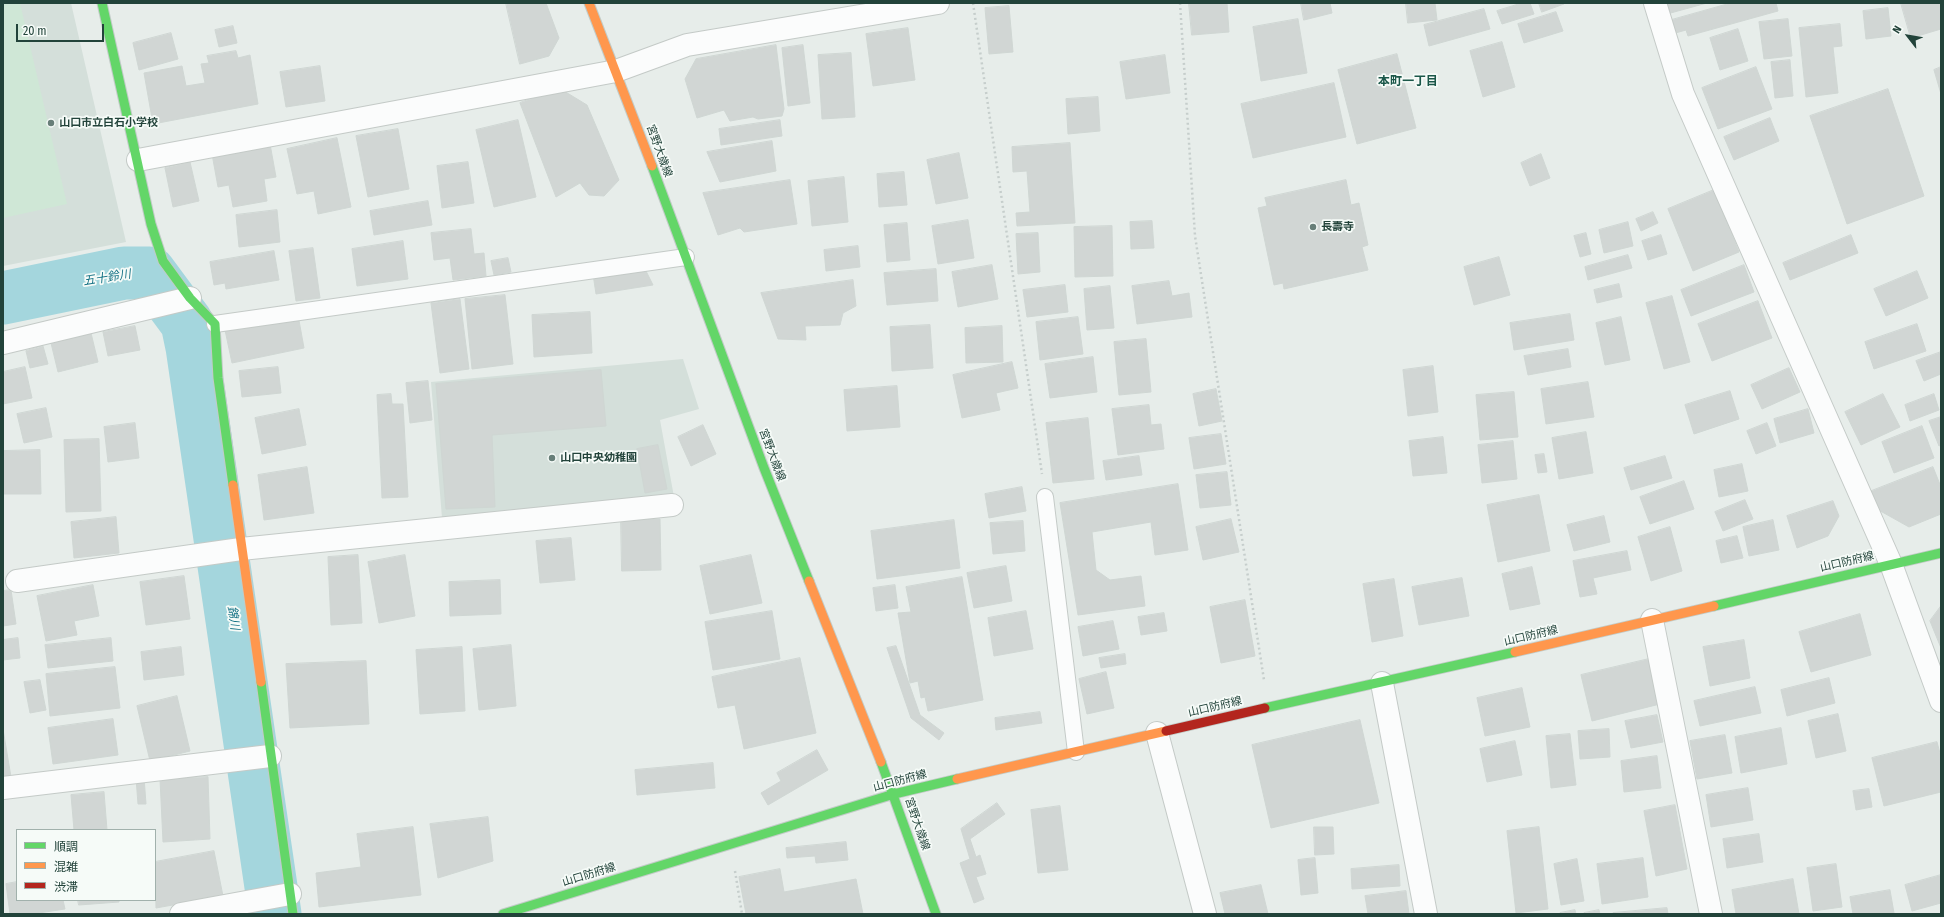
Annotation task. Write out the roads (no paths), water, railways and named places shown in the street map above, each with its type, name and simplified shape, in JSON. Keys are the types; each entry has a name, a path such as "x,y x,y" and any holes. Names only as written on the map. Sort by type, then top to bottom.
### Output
{"main road":[{"path":"102,3 138,160 150,224 163,261 190,298 215,324 218,378 291,904"},
{"name":"宮野大歳線","path":"589,3 616,71 764,468 894,794 936,914"},
{"name":"山口防府線","path":"503,914 894,794 1268,707 1382,683 1941,553"}],"street":[{"path":"138,160 616,71 688,45 938,3"},
{"path":"1655,3 1683,94 1891,564 1941,701"},
{"path":"3,343 151,309 190,298"},
{"path":"17,581 241,550 672,505"},
{"path":"1652,620 1711,914"},
{"path":"1382,683 1426,914"},
{"path":"1157,733 1205,914"},
{"path":"3,788 270,756"},
{"path":"180,914 291,904"}],"lane":[{"path":"215,324 686,257"},
{"path":"1046,497 1076,752"}],"waterway":[{"name":"錦川","path":"3,298 124,273 150,273 187,323 192,347 275,914"}],"place":[{"name":"山口市立白石小学校","path":"51,123"},
{"name":"長壽寺","path":"1313,227"},
{"name":"山口中央幼稚園","path":"552,458"}],"district":[{"name":"本町一丁目","path":"1408,82"}],"water label":[{"name":"五十鈴川","path":"107,278"}]}
